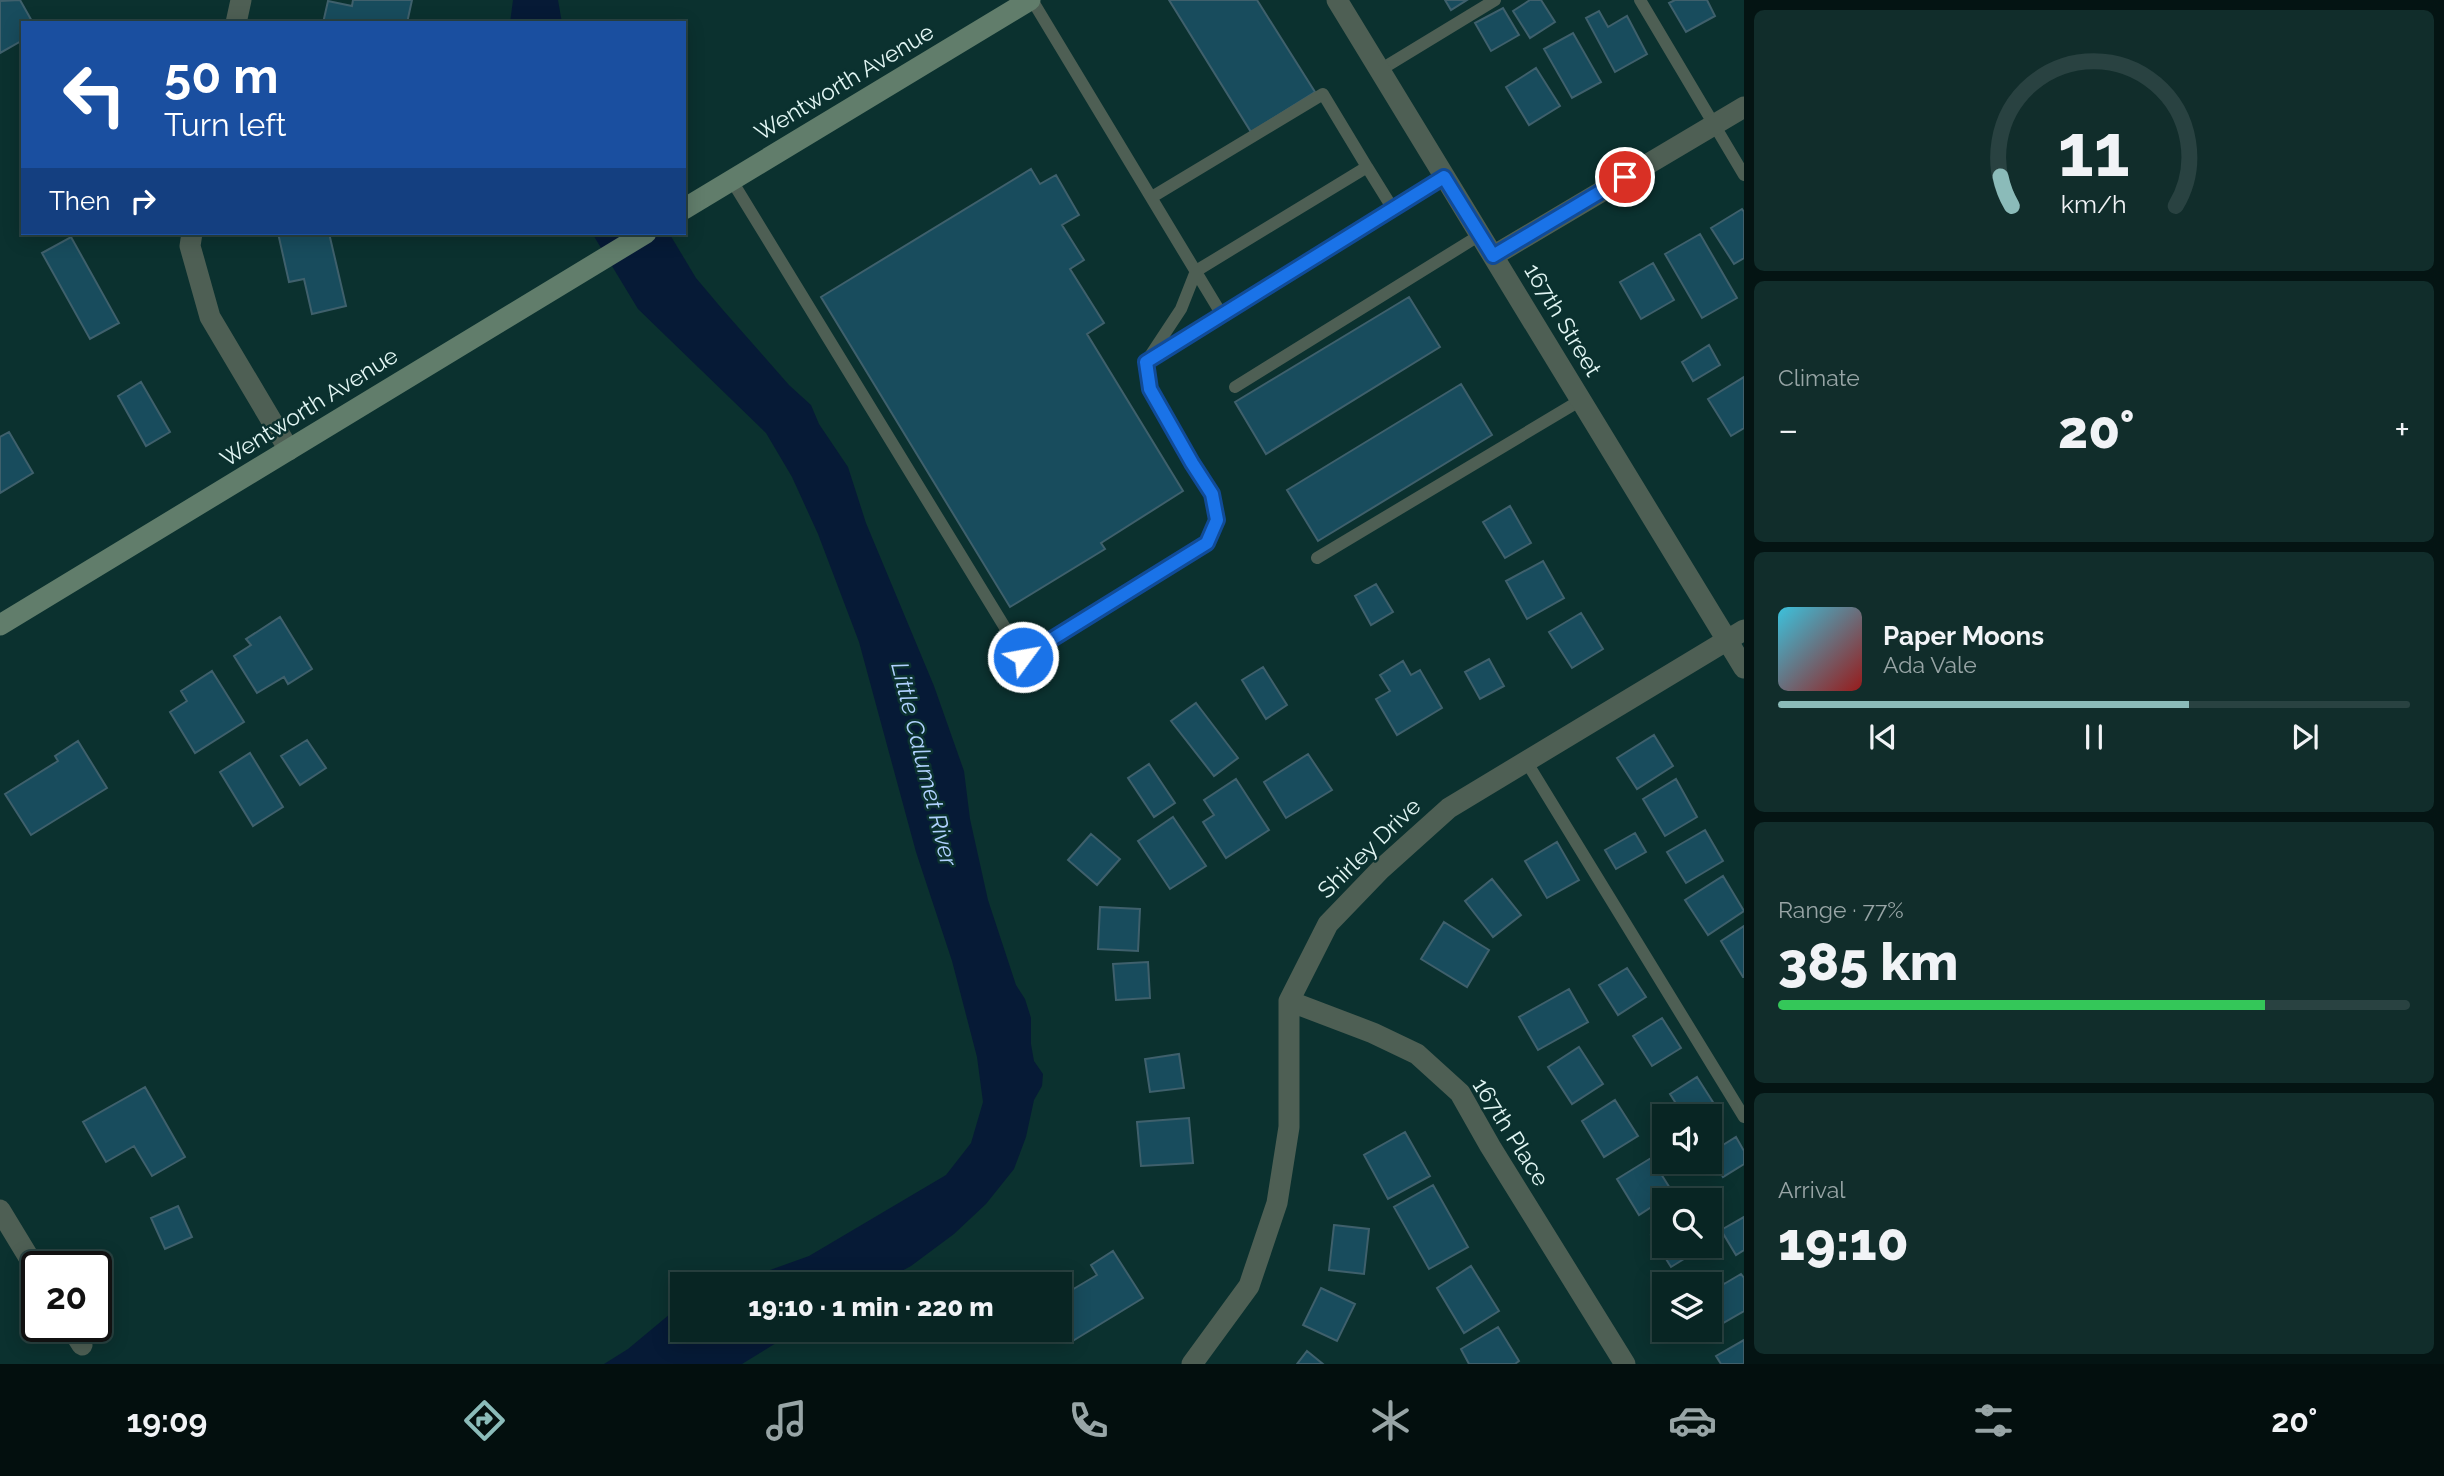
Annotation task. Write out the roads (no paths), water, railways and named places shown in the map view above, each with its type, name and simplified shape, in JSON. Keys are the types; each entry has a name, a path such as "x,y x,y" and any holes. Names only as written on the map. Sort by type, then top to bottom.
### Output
{"street":[{"path":"236,21 241,0"},
{"name":"Wentworth Avenue","path":"686,208 1031,0"},
{"name":"167th Street","path":"1337,0 1581,400 1736,635 1744,668"},
{"path":"1493,256 1744,107"},
{"path":"192,235 190,246 210,317 289,450"},
{"name":"Wentworth Avenue","path":"0,625 643,235"},
{"name":"Shirley Drive","path":"1192,1364 1249,1286 1277,1203 1289,1127 1289,1001 1328,924 1380,870 1449,808 1736,635"},
{"name":"167th Place","path":"1289,1001 1373,1033 1417,1054 1460,1093 1625,1364"},
{"path":"0,1210 25,1251"}],"lane":[{"path":"1031,0 1222,315"},
{"path":"1380,70 1495,0"},
{"path":"1640,0 1744,175"},
{"path":"1152,197 1323,94 1393,209"},
{"path":"732,180 1023,657 1207,543 1217,520 1212,494 1150,389 1146,362 1181,309 1196,271 1367,167"},
{"path":"1146,362 1444,177"},
{"path":"1235,387 1480,235"},
{"path":"1317,558 1581,400"},
{"path":"1526,761 1744,1117"}],"water":[{"path":"513,0 558,0 562,21 510,21"},
{"name":"Little Calumet River","path":"593,235 670,235 696,278 789,385 811,405 819,424 848,467 866,523 934,686 964,771 970,819 988,900 1016,985 1025,999 1031,1018 1031,1044 1034,1061 1043,1074 1042,1086 1034,1100 1026,1137 1014,1169 986,1204 954,1234 900,1272 764,1272 809,1256 946,1175 971,1143 983,1102 977,1057 952,961 916,852 859,642 818,534 792,477 766,433 638,309"},
{"path":"670,1314 670,1342 778,1342 742,1364 604,1364 628,1349"}]}
